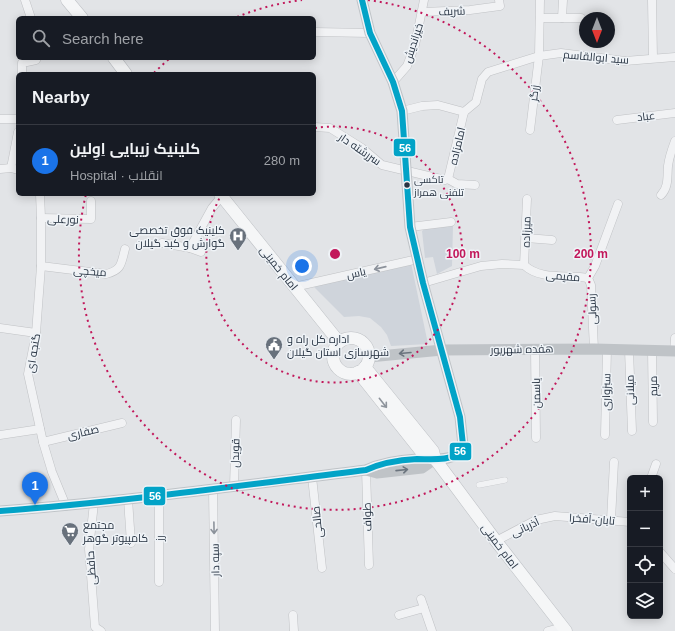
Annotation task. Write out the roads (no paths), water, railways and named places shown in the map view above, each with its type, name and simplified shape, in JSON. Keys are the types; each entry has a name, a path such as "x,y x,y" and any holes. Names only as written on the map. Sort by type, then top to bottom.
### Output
{"main road":[{"path":"67,0 80,16"},
{"path":"0,511 94,503 366,470 377,473 422,468 436,460 453,456 459,452 463,445 460,417 423,283 410,227 402,111 393,82 370,33 362,0"},
{"path":"116,60 124,72"},
{"name":"امام خمینی","path":"222,196 339,342"},
{"path":"428,351 434,349 436,346 437,333"},
{"path":"356,338 366,345 368,351 364,365 353,374 347,374 337,368 332,357 335,346 339,342 344,339 356,338"},
{"name":"هفده شهریور","path":"364,365 428,351 442,350 607,349 675,351"},
{"name":"امام خمینی","path":"364,365 424,455 436,460 496,541 565,629"}],"street":[{"path":"26,0 30,16"},
{"name":"خیراندیش","path":"393,82 407,66 415,45 423,12 424,0"},
{"name":"شریف","path":"423,12 477,9 500,6 499,0"},
{"name":"زرگر","path":"530,130 539,56 540,0"},
{"path":"562,18 563,0"},
{"path":"652,0 653,58"},
{"path":"540,18 579,18"},
{"path":"316,32 370,33"},
{"name":"سید ابوالقاسم","path":"464,112 476,102 482,79 488,72 539,56 561,53 625,61 675,56"},
{"path":"22,72 22,64 34,60"},
{"path":"402,111 422,106 438,105 464,112"},
{"name":"امامزاده","path":"448,179 464,112"},
{"name":"عباد","path":"617,120 675,113"},
{"path":"0,119 16,119"},
{"name":"سررشته دار","path":"316,127 330,128 362,148 382,165 406,171"},
{"path":"661,195 666,191 668,165 675,141"},
{"path":"0,169 14,169 16,150"},
{"path":"406,171 445,180 448,179 457,184 475,185"},
{"name":"گنجه ای","path":"40,196 41,266 36,333 28,374 43,442 52,472 66,506"},
{"path":"190,248 220,196"},
{"name":"میرزاده","path":"524,265 527,199"},
{"name":"نورعلی","path":"41,218 90,219 91,201"},
{"name":"رسولی","path":"594,349 591,285 588,278 595,266 618,204"},
{"path":"410,227 451,222"},
{"path":"526,238 552,240"},
{"path":"162,243 190,248 200,252"},
{"name":"میخچی","path":"41,266 106,274 114,272 121,266 125,250"},
{"name":"یاس","path":"294,287 418,259"},
{"name":"مقیمی","path":"423,283 481,266 502,264 524,265 528,269 546,275 578,276 588,278"},
{"path":"0,328 36,333"},
{"path":"675,338 675,351"},
{"name":"یاسمن","path":"535,349 536,438"},
{"name":"سبزواری","path":"605,435 607,349"},
{"name":"میلانی","path":"629,350 632,431"},
{"name":"مریم","path":"652,350 654,422"},
{"name":"قویدل","path":"234,486 236,420"},
{"name":"صفاری","path":"43,442 122,423"},
{"path":"0,435 40,429"},
{"path":"611,520 614,462"},
{"path":"652,475 656,464"},
{"name":"طواف","path":"366,470 369,565"},
{"name":"صالحی","path":"312,476 322,568"},
{"path":"479,485 505,480"},
{"name":"سپه دار","path":"213,489 215,631"},
{"name":"رز","path":"159,495 159,582"},
{"path":"128,499 131,543"},
{"name":"حافظی","path":"94,503 89,549 95,627 101,631"},
{"name":"آذربانی","path":"496,541 536,520 555,516"},
{"name":"تابان-آفخرا","path":"555,516 627,522"},
{"path":"663,555 675,569"},
{"path":"421,599 432,631"},
{"path":"399,615 424,608"},
{"path":"293,615 294,631"},
{"path":"548,631 565,629"}],"place":[{"name":"تاکسی تلفنی همراز","path":"407,185"},
{"name":"کلینیک فوق تخصصی گوارش و کبد گیلان","path":"238,251"},
{"name":"اداره کل راه و شهرسازی استان گیلان","path":"274,360"},
{"name":"کلینیک زیبایی اِوِلین","path":"35,505"},
{"name":"مجتمع کامپیوتر گوهر","path":"70,546"}]}
